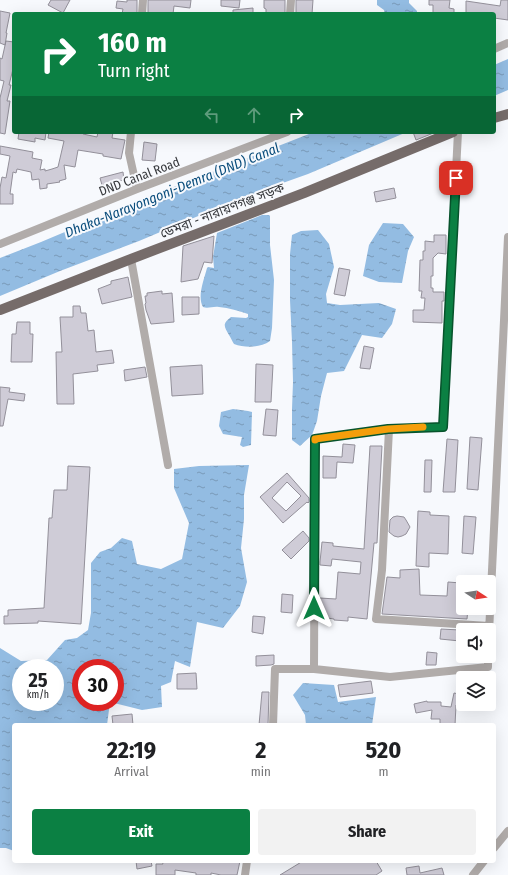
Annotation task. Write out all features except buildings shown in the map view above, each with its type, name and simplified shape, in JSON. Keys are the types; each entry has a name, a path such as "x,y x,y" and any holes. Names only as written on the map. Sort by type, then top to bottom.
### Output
{"main road":[{"path":"496,117 508,114"},
{"name":"ডেমরা - নারায়ণগঞ্জ সড়ক","path":"0,310 304,193 448,134"}],"street":[{"path":"142,12 143,0"},
{"path":"290,12 291,0"},
{"path":"496,48 508,43"},
{"path":"131,134 129,153 137,189"},
{"name":"DND Canal Road","path":"0,244 137,189 282,134"},
{"path":"314,669 315,439 388,429 443,427 458,134"},
{"path":"489,623 508,238"},
{"path":"131,259 168,465"},
{"path":"388,429 382,570 376,619 456,627"},
{"path":"273,723 275,669 314,669 390,677 488,667 488,663"},
{"path":"496,846 508,831"},
{"path":"245,875 247,863"},
{"path":"473,875 482,863"}],"water":[{"path":"377,0 409,0 409,3 417,12 384,12 377,5"},
{"path":"508,59 508,90 496,95 496,64"},
{"name":"Dhaka-Narayongonj-Demra (DND) Canal","path":"309,134 402,134 308,174 241,198 139,241 0,296 0,258 148,197"},
{"path":"262,215 270,216 270,245 274,280 272,328 270,341 262,345 252,347 234,344 225,325 231,317 246,318 248,317 248,314 223,307 203,307 201,303 201,293 207,268 214,268 213,257 217,233"},
{"path":"383,223 403,224 414,237 408,251 402,283 379,282 363,276 369,245"},
{"path":"318,230 329,244 334,267 326,294 327,303 340,305 379,303 396,309 392,324 382,338 362,335 344,371 327,373 317,421 312,435 300,446 292,440 293,382 290,254 292,235 301,231"},
{"path":"233,409 252,412 251,445 243,447 240,445 242,437 223,434 219,426 221,412"},
{"path":"249,465 244,495 244,519 241,548 247,582 240,606 223,628 197,622 190,667 175,661 171,682 161,686 162,707 142,710 124,706 124,659 72,659 72,711 109,711 107,723 12,723 12,850 0,848 0,648 18,659 12,659 12,711 64,711 64,659 48,659 65,640 77,638 88,630 91,613 91,563 100,552 111,548 122,538 132,541 137,564 161,569 182,559 189,523 174,488 174,469 199,466"},
{"path":"303,683 334,685 338,702 376,697 372,723 306,723 305,715 293,695"}],"slow traffic":[{"path":"315,440 388,429 423,427"}],"route":[{"path":"314,608 315,439 388,429 443,427 456,178"}]}
